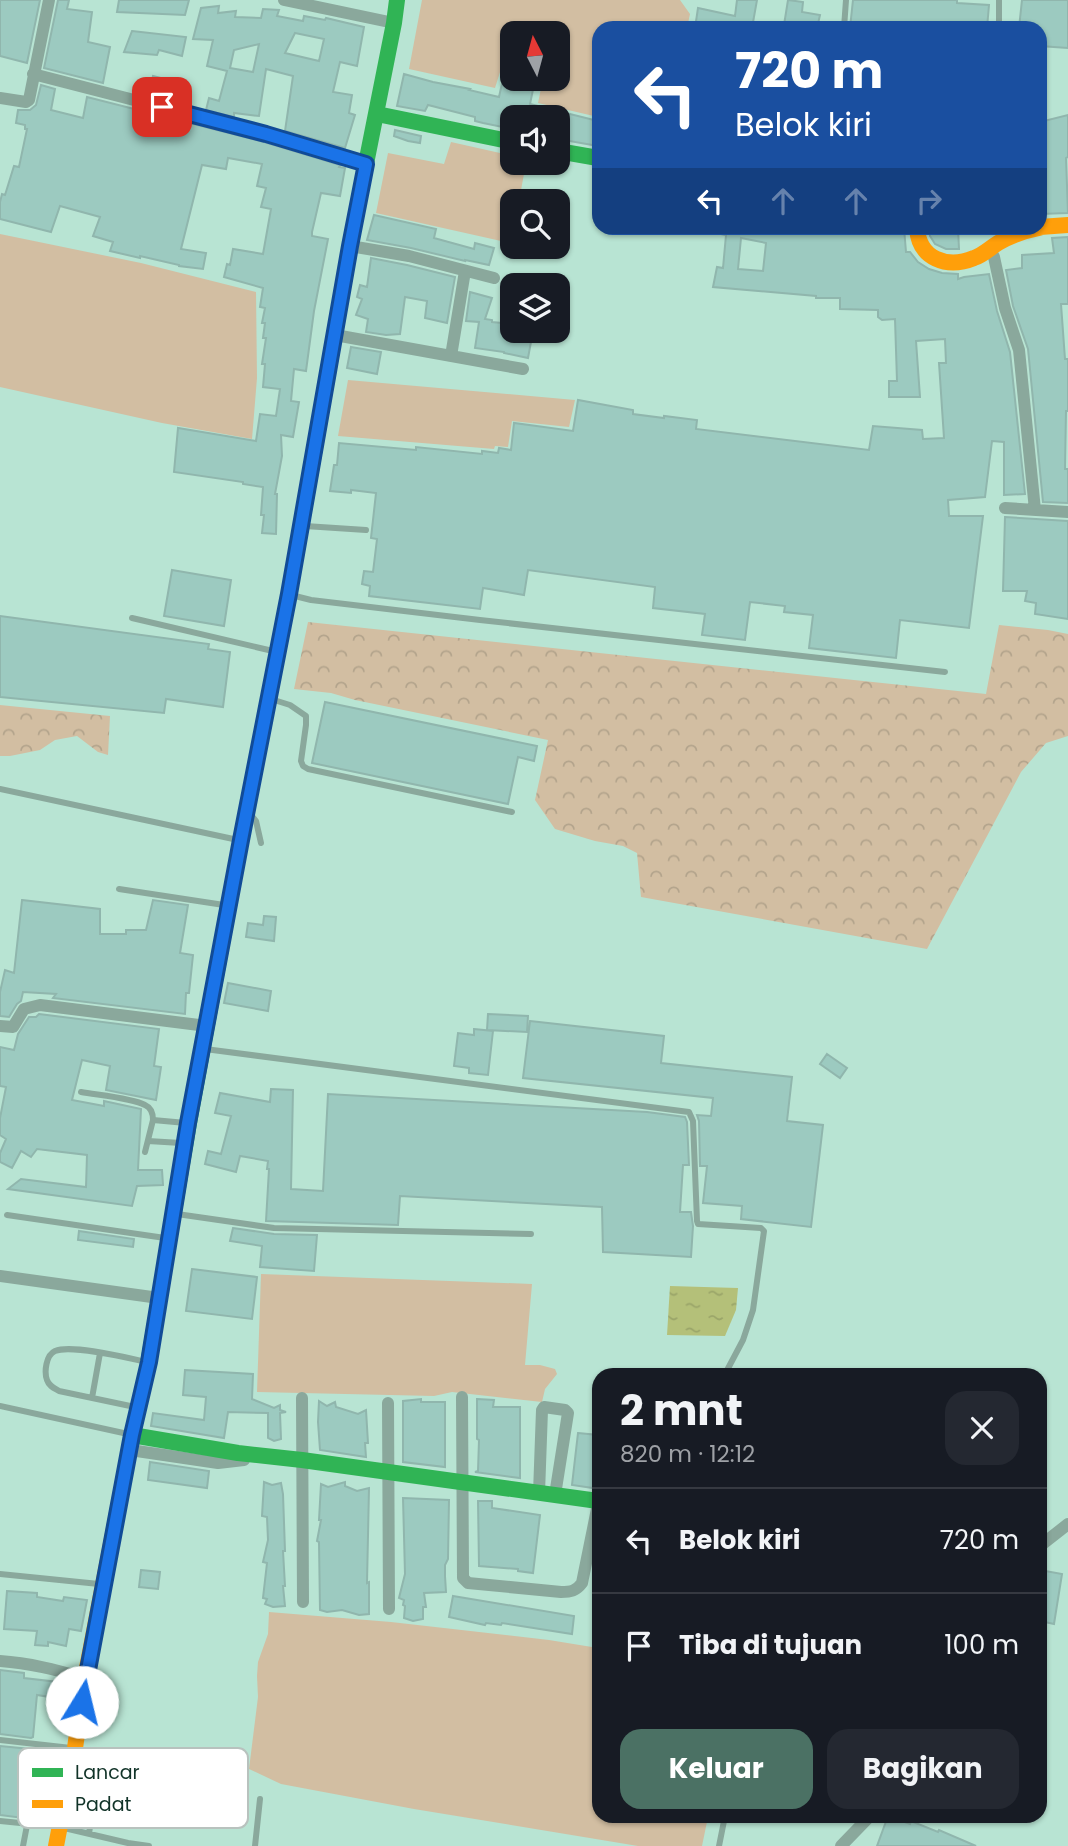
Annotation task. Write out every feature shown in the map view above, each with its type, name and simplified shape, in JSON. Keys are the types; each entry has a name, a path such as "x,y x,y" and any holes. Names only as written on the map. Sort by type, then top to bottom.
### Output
{"main road":[{"path":"75,1748 103,1584 149,1362 188,1123 279,652 350,246 397,0"},
{"path":"377,114 500,139"},
{"path":"570,153 592,157"},
{"path":"1047,227 1068,225"},
{"path":"917,235 921,248 928,256 956,262 971,260 1017,235"},
{"path":"131,1442 219,1449 260,1458 302,1460 592,1501"},
{"path":"56,1846 60,1828"}],"street":[{"path":"0,98 26,102 29,100 49,0"},
{"path":"285,0 394,23"},
{"path":"33,74 266,134 366,164"},
{"path":"350,246 494,278"},
{"path":"989,249 994,257 1000,292 1019,350 1035,510"},
{"path":"452,356 465,271"},
{"path":"335,335 523,369"},
{"path":"1005,508 1068,512"},
{"path":"0,1026 13,1027 23,1009 40,1004 207,1026"},
{"path":"0,1276 159,1298"},
{"path":"462,1397 463,1578 468,1583 572,1592 582,1583 592,1532"},
{"path":"302,1398 303,1602"},
{"path":"388,1403 389,1609"},
{"path":"544,1407 565,1410 568,1413 547,1494 542,1410 544,1407"},
{"path":"1047,1540 1068,1524"},
{"path":"0,1661 47,1667 85,1678"},
{"path":"848,1844 864,1823"}],"lane":[{"path":"844,21 846,0"},
{"path":"999,0 999,21"},
{"path":"301,525 366,530"},
{"path":"289,594 311,600 945,672"},
{"path":"132,618 279,652"},
{"path":"268,699 290,705 306,716 301,761 308,769 512,812"},
{"path":"0,789 241,840"},
{"path":"247,809 256,821 261,843"},
{"path":"119,889 229,906"},
{"path":"203,1049 689,1112 692,1117 698,1224 761,1228 764,1231 753,1310 743,1340 728,1368"},
{"path":"81,1092 146,1105 153,1114 153,1120 145,1152"},
{"path":"153,1120 188,1123"},
{"path":"148,1140 185,1143"},
{"path":"174,1214 274,1228 531,1234"},
{"path":"7,1215 170,1239"},
{"path":"138,1408 59,1391 47,1381 46,1367 49,1356 55,1351 65,1349 149,1362"},
{"path":"92,1398 100,1353"},
{"path":"0,1406 131,1442"},
{"path":"0,1574 103,1584"},
{"path":"0,1740 75,1748"},
{"path":"255,1846 260,1799"},
{"path":"0,1821 18,1824"},
{"path":"719,1846 724,1823"},
{"path":"23,1846 26,1828"},
{"path":"64,1828 149,1846"},
{"path":"89,1834 90,1828"}],"green space":[{"path":"422,0 680,0 690,14 688,21 592,21 592,116 570,110 570,105 538,103 540,91 570,91 570,21 500,21 500,72 495,88 409,69"},
{"path":"451,142 500,153 500,175 524,175 521,189 500,189 500,241 376,213 388,153 444,164"},
{"path":"0,234 141,263 256,292 257,378 252,439 162,423 0,387"},
{"path":"348,380 575,400 569,427 512,421 508,447 495,446 494,449 338,436"},
{"path":"308,622 986,694 999,625 1048,630 1068,634 1068,736 1046,743 1021,772 927,949 641,897 637,853 623,846 555,829 535,800 548,740 331,693 294,689"},
{"path":"0,705 110,716 108,755 98,752 77,736 55,740 40,750 0,756"},
{"path":"261,1274 532,1284 525,1365 555,1369 557,1374 545,1389 542,1402 452,1392 434,1396 257,1392"},
{"path":"269,1612 391,1622 592,1647 592,1823 707,1823 702,1846 638,1846 414,1809 281,1784 249,1769 258,1697 258,1662 268,1634"}],"water":[{"path":"670,1286 738,1288 736,1310 725,1336 667,1335"}],"building":[{"path":"0,0 40,0 27,63 0,56"},
{"path":"58,0 69,0 67,9 92,12 88,42 110,47 103,83 44,68"},
{"path":"119,0 189,0 185,15 117,12"},
{"path":"737,0 757,0 753,21 696,21 698,8 735,16"},
{"path":"788,0 803,2 802,12 820,15 819,21 785,21"},
{"path":"853,0 957,0 957,3 989,5 988,21 851,21"},
{"path":"1022,0 1068,0 1068,48 1047,46 1047,21 1020,21"},
{"path":"219,6 218,13 236,11 235,17 261,18 263,9 279,10 277,16 303,21 304,16 326,18 364,27 357,66 340,62 333,92 352,95 349,113 355,115 345,148 285,131 293,76 266,69 259,116 234,113 234,117 206,110 209,98 219,101 227,71 207,66 213,40 193,39 201,8","holes":["295,33 324,39 319,61 285,53","259,44 253,72 230,68 234,50"]},
{"path":"132,31 186,37 182,56 159,50 157,55 124,52"},
{"path":"404,74 499,97 500,91 533,91 530,104 534,105 500,105 500,126 428,105 425,111 397,106"},
{"path":"153,76 180,83 176,102 149,95"},
{"path":"41,85 55,89 51,110 83,118 87,97 264,142 345,168 340,196 321,193 312,232 312,236 328,239 306,371 294,369 291,401 299,402 293,437 281,435 282,456 275,494 276,534 262,533 263,487 174,472 178,428 256,441 260,414 276,416 280,389 263,387 265,364 262,364 266,338 263,338 265,323 262,323 265,308 260,307 263,288 224,277 233,249 263,254 271,209 261,207 266,188 257,186 262,164 228,158 226,169 202,165 181,249 206,253 203,269 110,251 113,242 93,236 100,217 60,206 51,232 0,219 2,194 5,195 14,166 19,167 27,129 25,125 16,123 18,110 30,110 36,105"},
{"path":"570,114 592,120 592,145 570,141"},
{"path":"1068,115 1068,213 1047,214 1047,120"},
{"path":"395,130 421,136 420,143 394,136"},
{"path":"374,215 436,229 434,238 474,249 475,243 494,248 489,265 367,240"},
{"path":"726,235 905,235 906,252 910,252 918,262 929,269 958,274 958,279 989,274 1010,352 1025,494 1004,495 1004,442 992,441 985,497 948,500 949,516 983,516 969,628 900,620 896,658 809,648 813,615 784,612 785,606 750,602 745,640 702,635 705,614 653,608 655,587 528,570 524,595 483,588 480,609 369,596 370,586 362,584 364,571 373,572 377,539 371,538 376,493 330,491 339,443 416,450 416,447 482,454 482,451 498,453 499,448 511,450 514,423 573,431 578,400 633,410 633,414 697,420 696,429 869,450 873,426 922,430 923,439 944,438 939,363 946,363 945,339 916,341 920,397 889,397 889,381 897,381 895,319 882,320 878,317 878,310 840,309 840,298 713,287 717,267 723,268","holes":["741,238 766,243 763,271 738,269"]},
{"path":"958,235 959,249 946,249 935,244 930,236"},
{"path":"1068,237 1068,304 1061,304 1065,359 1068,359 1065,469 1068,469 1068,503 1043,502 1028,349 1013,306 1006,270 1022,268 1022,255 1054,253 1052,238"},
{"path":"371,258 455,277 447,323 425,318 427,301 405,297 400,334 366,332 368,319 356,315 362,299 357,297 360,285 367,287"},
{"path":"470,292 492,298 485,319 500,323 500,343 531,343 528,358 475,348 479,322 466,321"},
{"path":"351,347 381,352 377,374 347,368"},
{"path":"1005,517 1068,521 1068,619 1035,614 1036,603 1025,601 1027,591 1003,591"},
{"path":"172,570 231,580 224,626 164,616"},
{"path":"0,616 209,644 208,649 230,652 223,707 166,699 164,713 0,697"},
{"path":"325,702 537,746 534,761 518,757 508,804 312,763"},
{"path":"22,900 100,909 100,934 126,934 126,930 146,930 153,900 188,905 180,953 193,955 185,1014 53,998 56,994 23,992 21,1001 9,1017 0,1016 0,992 5,970 14,973"},
{"path":"264,916 276,917 274,941 246,937 248,923 263,925"},
{"path":"228,983 271,991 268,1011 224,1003"},
{"path":"39,1014 159,1029 154,1066 161,1067 156,1100 106,1090 110,1066 82,1060 72,1100 104,1106 104,1101 141,1109 138,1170 162,1170 163,1185 137,1186 132,1206 8,1189 21,1179 86,1187 87,1155 37,1149 31,1157 21,1151 12,1168 0,1162 0,1153 6,1139 0,1135 0,1118 6,1087 0,1086 0,1047 14,1050 18,1034 29,1017"},
{"path":"488,1014 528,1016 527,1032 487,1030"},
{"path":"530,1021 664,1036 661,1063 792,1077 787,1121 823,1125 811,1227 741,1219 742,1206 703,1203 707,1166 700,1166 697,1115 711,1116 713,1098 523,1078"},
{"path":"474,1029 493,1031 488,1075 469,1073 469,1068 454,1066 458,1033 474,1035"},
{"path":"827,1054 847,1068 840,1078 820,1064"},
{"path":"271,1089 293,1090 291,1189 323,1191 328,1094 647,1112 685,1117 689,1165 683,1165 680,1212 691,1212 691,1257 603,1252 602,1207 400,1196 398,1225 266,1221 268,1161 240,1156 236,1172 205,1164 208,1151 221,1154 231,1116 215,1113 220,1093 270,1102"},
{"path":"233,1228 274,1234 317,1235 314,1271 260,1267 262,1246 230,1241"},
{"path":"79,1231 134,1239 133,1247 78,1240"},
{"path":"192,1269 257,1277 252,1319 186,1311"},
{"path":"185,1370 253,1374 252,1399 274,1408 280,1405 280,1410 286,1412 280,1413 281,1439 274,1441 268,1438 268,1413 228,1412 224,1438 151,1426 153,1413 204,1420 206,1397 183,1395"},
{"path":"421,1399 421,1402 445,1402 445,1467 403,1462 403,1401"},
{"path":"477,1399 494,1400 493,1407 520,1407 520,1478 475,1472 478,1471 479,1440"},
{"path":"319,1401 327,1406 335,1402 336,1407 358,1414 366,1410 366,1457 320,1450"},
{"path":"578,1433 592,1434 592,1488 572,1485"},
{"path":"150,1462 209,1471 207,1488 148,1480"},
{"path":"264,1482 272,1485 281,1483 283,1494 285,1606 273,1607 265,1604 267,1599 263,1598 267,1563 263,1562 268,1540 267,1517 262,1516"},
{"path":"345,1482 345,1486 357,1491 369,1488 369,1614 320,1610 317,1541 321,1520 321,1484 328,1487"},
{"path":"403,1498 449,1500 446,1592 424,1593 426,1607 423,1607 423,1619 413,1621 404,1618 404,1600 399,1598 405,1574"},
{"path":"478,1501 492,1501 492,1508 540,1515 533,1573 479,1566"},
{"path":"141,1570 160,1572 158,1589 139,1587"},
{"path":"1047,1571 1062,1574 1054,1624 1047,1622"},
{"path":"7,1591 37,1593 37,1597 63,1601 64,1597 87,1600 81,1631 69,1629 66,1646 48,1642 48,1646 35,1645 37,1631 4,1629"},
{"path":"453,1596 574,1616 572,1634 502,1623 485,1625 449,1617"},
{"path":"0,1670 24,1673 24,1678 58,1682 56,1698 37,1695 31,1738 0,1734"},
{"path":"0,1746 20,1748 18,1817 0,1815"},
{"path":"885,1823 916,1823 976,1846 877,1846"}],"traffic: fast":[{"path":"355,219 397,0"},
{"path":"377,114 500,139"},
{"path":"570,153 592,157"},
{"path":"146,1376 189,1123 315,448"},
{"path":"132,1435 238,1453 592,1500"}],"traffic: slow":[{"path":"315,448 355,219"},
{"path":"1047,226 1068,225"},
{"path":"918,235 929,254 945,262 977,257 1016,235"},
{"path":"75,1748 85,1678 146,1376"},
{"path":"56,1846 59,1828"}],"route":[{"path":"82,1702 132,1435 149,1362 188,1123 279,652 366,164 162,107"}]}
